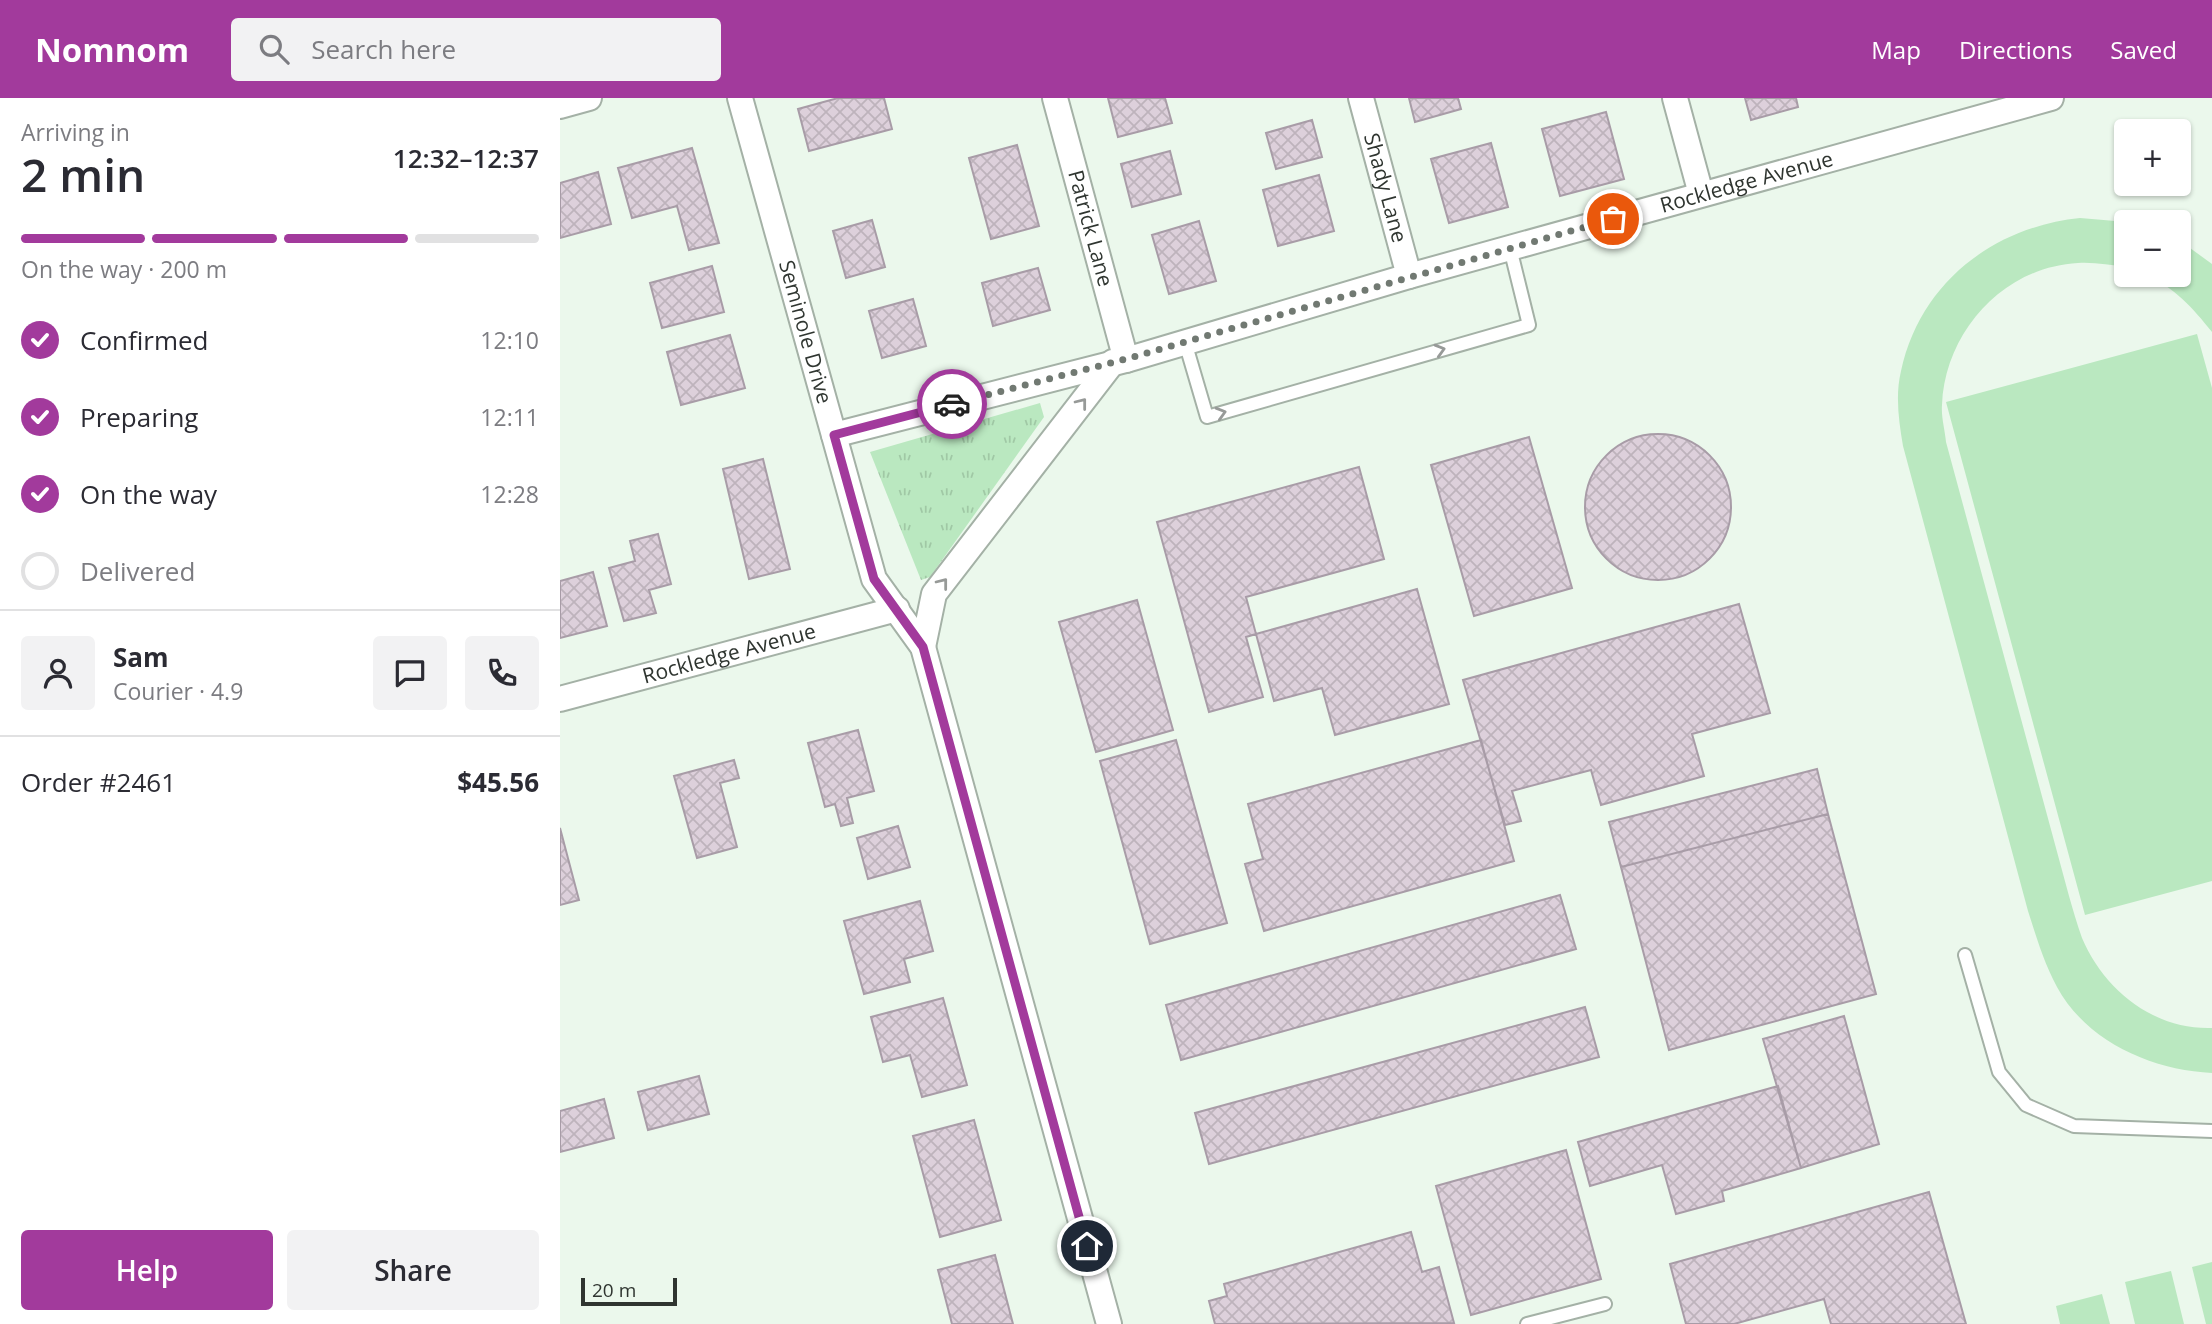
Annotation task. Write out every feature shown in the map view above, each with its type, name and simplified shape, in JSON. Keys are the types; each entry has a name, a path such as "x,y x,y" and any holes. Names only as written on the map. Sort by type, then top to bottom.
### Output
{"street":[{"path":"560,106 589,98"},
{"name":"Seminole Drive","path":"740,98 874,579 923,647 1108,1324"},
{"name":"Patrick Lane","path":"1055,98 1120,361"},
{"name":"Shady Lane","path":"1361,98 1409,276"},
{"path":"1675,98 1701,194"},
{"name":"Rockledge Avenue","path":"834,435 1120,361 1409,276 2051,98"},
{"path":"923,647 934,594 1120,361"},
{"name":"Rockledge Avenue","path":"560,699 897,609"}],"lane":[{"path":"1185,342 1207,417 1529,325 1510,248"},
{"path":"1965,956 1999,1072 2026,1105 2074,1126 2212,1131"},
{"path":"1527,1324 1605,1304"}],"green space":[{"path":"2080,218 2114,221 2114,266 2078,263 2051,267 2003,290 1983,308 1954,353 1946,378 1942,410 1946,442 2082,938 2103,974 2134,1003 2170,1022 2212,1028 2212,1073 2167,1066 2123,1050 2085,1023 2052,978 2028,911 1903,446 1899,418 1899,380 1911,340 1925,311 1943,286 1965,265 1990,247 2018,233"},
{"path":"2191,249 2212,264 2212,332 2182,299 2166,287 2191,287"},
{"path":"2197,334 2212,388 2212,881 2085,915 1946,402"},
{"path":"1040,403 1044,417 930,577 921,580 870,452"},
{"path":"2212,1262 2212,1324 2206,1324 2192,1267"},
{"path":"2171,1271 2184,1324 2135,1324 2125,1282"},
{"path":"2102,1294 2110,1324 2060,1324 2056,1306"}],"building":[{"path":"838,98 884,98 892,129 809,151 798,109"},
{"path":"1108,98 1165,98 1172,123 1118,137"},
{"path":"1409,98 1458,98 1461,109 1415,122"},
{"path":"1745,98 1796,98 1798,107 1751,120"},
{"path":"1606,112 1624,179 1560,196 1542,129"},
{"path":"1312,120 1322,157 1276,169 1266,133"},
{"path":"1491,143 1508,207 1449,223 1431,159"},
{"path":"1017,145 1039,226 991,239 969,158"},
{"path":"692,148 719,243 689,250 677,206 632,218 618,168"},
{"path":"1170,151 1181,194 1132,207 1121,164"},
{"path":"598,172 611,224 560,238 560,183"},
{"path":"1319,175 1334,231 1278,246 1263,190"},
{"path":"872,220 885,267 846,278 833,231"},
{"path":"1199,221 1216,281 1169,294 1152,235"},
{"path":"712,266 724,312 662,328 650,283"},
{"path":"1038,268 1050,310 993,326 982,283"},
{"path":"913,299 926,346 882,358 869,311"},
{"path":"730,335 745,388 681,405 667,352"},
{"path":"1658,434 1686,440 1709,456 1725,479 1731,507 1725,535 1709,558 1686,574 1658,580 1630,574 1607,558 1591,535 1585,507 1591,479 1607,456 1630,440"},
{"path":"1529,437 1572,588 1474,616 1431,465"},
{"path":"763,459 790,569 749,579 723,469"},
{"path":"1359,467 1384,559 1246,597 1256,634 1246,637 1263,697 1209,712 1157,522"},
{"path":"658,534 671,584 649,590 656,613 624,621 609,568 635,561 630,541"},
{"path":"593,572 607,626 560,638 560,581"},
{"path":"1417,589 1449,704 1335,735 1322,688 1274,701 1256,634"},
{"path":"1137,600 1173,730 1096,752 1059,622"},
{"path":"1739,604 1770,713 1692,734 1704,776 1601,805 1591,770 1512,791 1521,821 1505,825 1463,680"},
{"path":"858,730 874,791 847,798 853,823 841,826 835,804 825,807 808,743"},
{"path":"1176,740 1227,923 1150,944 1100,761"},
{"path":"1481,740 1514,861 1264,931 1245,864 1263,859 1248,804"},
{"path":"734,760 739,778 720,783 737,847 697,858 674,776"},
{"path":"1817,769 1828,814 1621,867 1609,822"},
{"path":"1828,814 1876,994 1669,1050 1621,867"},
{"path":"898,826 910,867 868,879 857,838"},
{"path":"560,828 579,900 560,905"},
{"path":"1560,895 1576,949 1181,1060 1166,1005"},
{"path":"920,901 933,951 904,959 910,982 864,994 844,921"},
{"path":"943,998 967,1085 922,1097 910,1055 883,1062 871,1017"},
{"path":"1585,1007 1599,1057 1209,1164 1195,1113"},
{"path":"1844,1016 1879,1144 1801,1168 1763,1039"},
{"path":"699,1076 709,1114 648,1130 638,1092"},
{"path":"1778,1086 1801,1168 1722,1191 1724,1201 1676,1214 1662,1165 1590,1186 1578,1142"},
{"path":"604,1099 614,1138 560,1152 560,1111"},
{"path":"974,1120 1001,1220 940,1237 913,1136"},
{"path":"1566,1150 1601,1279 1471,1315 1436,1186"},
{"path":"1929,1192 1966,1324 1831,1324 1824,1299 1734,1324 1686,1324 1670,1264"},
{"path":"1411,1232 1422,1272 1439,1267 1454,1323 1215,1324 1209,1301 1227,1296 1224,1284"},
{"path":"995,1255 1013,1324 952,1324 938,1270"}],"way so far":[{"path":"952,404 1126,359 1613,219"}],"route":[{"path":"952,404 834,435 874,579 923,647 1087,1246"}]}
